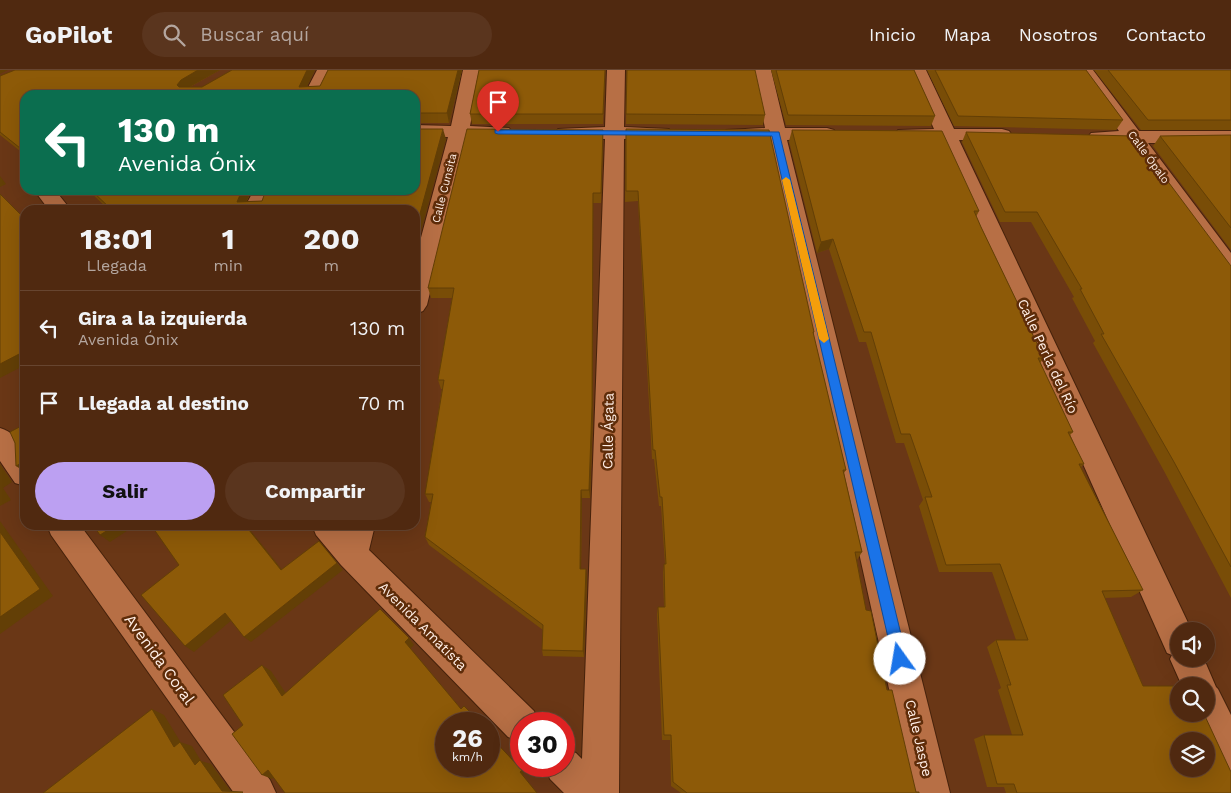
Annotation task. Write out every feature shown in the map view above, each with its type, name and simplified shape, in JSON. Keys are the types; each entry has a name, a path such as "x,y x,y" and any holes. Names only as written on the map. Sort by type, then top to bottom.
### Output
{"street":[{"path":"316,90 326,70"},
{"name":"Calle Cunsita","path":"420,285 459,131 472,70"},
{"name":"Calle Ágata","path":"600,793 616,70"},
{"name":"Calle Jaspe","path":"762,70 932,793"},
{"name":"Calle Perla del Río","path":"917,70 1170,622"},
{"name":"Calle Ópalo","path":"1084,70 1231,269"},
{"path":"420,131 517,132"},
{"path":"546,132 681,134"},
{"path":"719,134 842,134"},
{"path":"889,134 1022,136"},
{"path":"1079,137 1231,137"},
{"path":"48,195 56,205"},
{"path":"0,439 20,467"},
{"name":"Avenida Coral","path":"66,530 257,793"},
{"name":"Avenida Amatista","path":"337,530 356,540 510,712"},
{"path":"1215,720 1231,755"},
{"path":"574,777 590,793"}],"building":[{"path":"15,70 198,70 181,80 177,85 179,87 202,87 232,70 307,70 299,87 320,86 328,70 458,70 447,113 420,113 420,90 20,90 20,148 0,132 0,76"},
{"path":"479,70 605,70 603,114 470,114"},
{"path":"627,70 755,70 765,115 626,114"},
{"path":"776,70 914,70 935,116 788,115"},
{"path":"935,70 1086,70 1123,120 958,116"},
{"path":"1108,70 1231,70 1231,120 1148,120"},
{"path":"420,129 443,129 420,214 420,205 107,205 96,195 240,195 237,202 262,201 264,195 420,195"},
{"path":"467,129 603,130 601,193 593,193 592,406 589,490 581,490 580,569 586,569 583,651 542,650 543,625 425,537 433,494 425,494 444,380 438,380 454,288 428,288"},
{"path":"626,129 769,130 813,332 846,470 843,470 862,552 855,552 866,610 871,611 887,690 892,690 916,792 919,793 687,793 673,782 671,735 664,735 658,607 665,607 664,564 666,564 662,497 660,497 655,450 653,450 638,191 626,191"},
{"path":"792,130 942,131 979,211 974,211 981,227 1044,358 1038,358 1073,432 1068,432 1084,464 1079,464 1143,590 1102,591 1143,686 1170,686 1170,722 1208,722 1212,732 1170,732 1170,777 1215,777 1215,738 1231,772 1231,793 1017,793 1014,784 997,784 984,735 1023,735 1007,685 1011,685 996,640 1028,640 1000,564 946,565 925,497 932,497 910,434 901,434 871,332 864,332 833,239 821,242"},
{"path":"966,132 1134,136 1231,266 1231,567 1101,334 1104,334 1080,289 1082,289 1037,212 1005,212"},
{"path":"1231,135 1231,228 1160,136"},
{"path":"0,194 20,214 20,354 0,364"},
{"path":"20,427 20,464 16,466 15,443 10,432"},
{"path":"96,530 108,530 100,535"},
{"path":"154,530 249,530 281,570 319,541 337,563 244,637 225,613 185,646 141,595 179,565"},
{"path":"0,532 40,589 0,617"},
{"path":"380,609 409,638 405,642 461,709 464,706 470,712 435,712 435,777 500,777 500,747 510,757 510,777 524,777 537,793 285,793 268,770 262,775 232,734 243,725 223,695 262,665 282,696"},
{"path":"152,709 174,747 180,742 195,765 200,760 222,791 243,792 43,793"}],"slow traffic":[{"path":"786,180 824,339"}],"route":[{"path":"498,132 776,134 900,659"}]}
